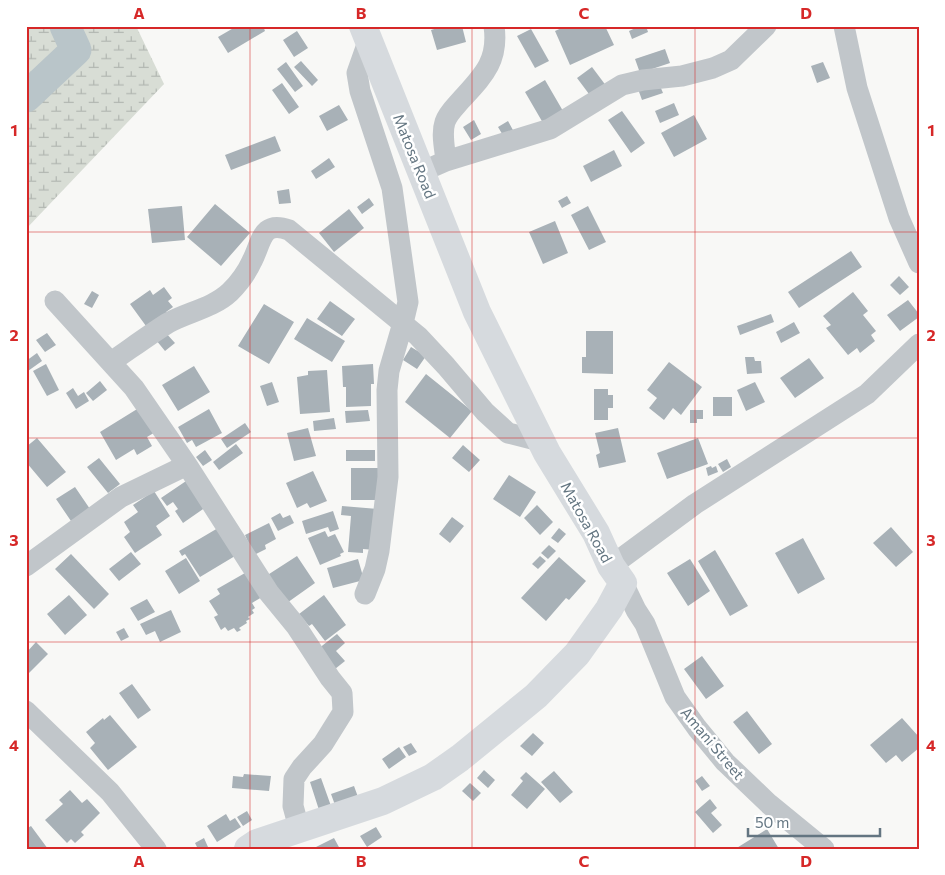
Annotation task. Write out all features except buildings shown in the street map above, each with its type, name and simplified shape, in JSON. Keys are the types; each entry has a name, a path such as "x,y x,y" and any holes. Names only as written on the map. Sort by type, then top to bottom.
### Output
{"street":[{"path":"446,161 443,140 445,123 450,112 479,81 490,66 494,53 494,26"},
{"path":"421,172 446,161 550,129 622,85 643,80 682,76 713,68 731,60 766,26"},
{"path":"843,26 857,88 899,218 919,263"},
{"path":"366,33 357,73 358,82 392,188 406,276 408,302 389,370 387,390 388,477 380,551 366,594"},
{"name":"Matosa Road","path":"366,33 477,312 540,441 596,533 617,575"},
{"path":"111,362 169,323 214,304 229,293 242,279 265,231 280,227 289,230 403,324 435,354 485,412 508,433 540,441"},
{"path":"55,301 134,388 187,465 269,593 296,626 342,693 343,712 322,744 294,779 293,806 300,828"},
{"path":"248,849 257,843 383,801 434,777 450,766 536,696 577,654 609,609 617,575 695,504 868,394 919,344"},
{"path":"26,566 121,497 187,465"},
{"name":"Amani Street","path":"617,575 645,624 675,697 697,728 725,762 769,804 824,849"},
{"path":"26,711 110,792 156,849"}],"green space":[{"path":"26,26 136,26 164,84 26,229"}],"waterway":[{"path":"26,97 76,50 65,26"}]}
